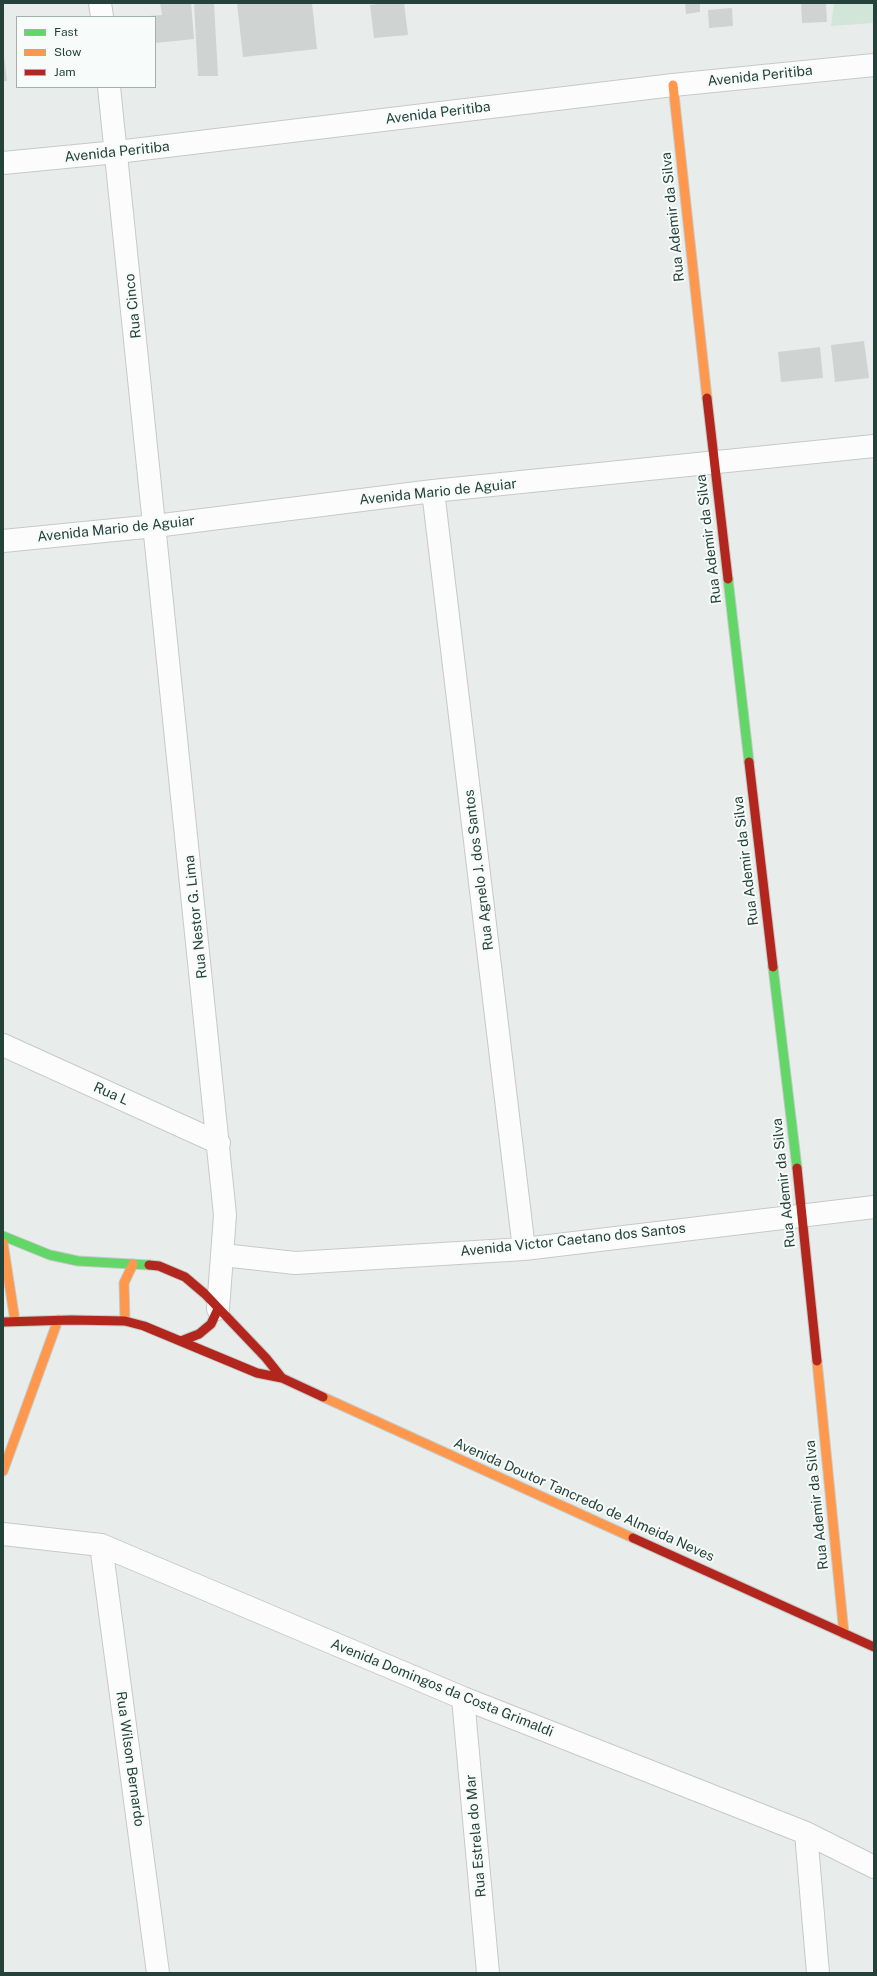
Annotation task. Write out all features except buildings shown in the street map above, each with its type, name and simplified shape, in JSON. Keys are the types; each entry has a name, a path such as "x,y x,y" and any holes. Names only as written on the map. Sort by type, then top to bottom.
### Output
{"street":[{"path":"100,3 102,16"},
{"name":"Avenida Peritiba","path":"3,163 117,152 674,85 874,65"},
{"name":"Rua Ademir da Silva","path":"674,85 714,463 802,1214 844,1634"},
{"name":"Rua Cinco","path":"109,88 155,526"},
{"name":"Avenida Mario de Aguiar","path":"3,541 155,526 433,492 874,446"},
{"name":"Rua Agnelo J. dos Santos","path":"433,492 524,1249"},
{"name":"Rua Nestor G. Lima","path":"155,526 219,1143 225,1215 218,1309"},
{"name":"Rua L","path":"3,1045 219,1143"},
{"name":"Avenida Victor Caetano dos Santos","path":"222,1255 295,1263 524,1249 802,1214 874,1207"},
{"name":"Avenida Doutor Tancredo de Almeida Neves","path":"3,1236 50,1255 78,1261 159,1266 185,1277 205,1294 266,1358 282,1378"},
{"path":"3,1243 14,1321"},
{"path":"125,1321 124,1283 133,1264"},
{"path":"181,1341 199,1334 211,1324 218,1309"},
{"path":"3,1471 58,1320"},
{"name":"Avenida Doutor Tancredo de Almeida Neves","path":"3,1322 58,1320 125,1321 144,1326 257,1373 282,1378 874,1647"},
{"name":"Avenida Domingos da Costa Grimaldi","path":"3,1534 101,1545 463,1698 806,1833 874,1867"},
{"name":"Rua Wilson Bernardo","path":"101,1545 158,1973"},
{"name":"Rua Estrela do Mar","path":"463,1698 488,1973"},
{"path":"806,1833 818,1973"}],"green space":[{"path":"834,3 874,3 874,23 831,26"}],"traffic: fast":[{"path":"728,579 749,762"},
{"path":"773,967 797,1168"},
{"path":"3,1236 50,1255 78,1261 149,1265"}],"traffic: slow":[{"path":"673,85 707,398"},
{"path":"3,1243 15,1321"},
{"path":"125,1321 124,1283 133,1264"},
{"path":"3,1471 58,1320"},
{"path":"817,1361 844,1634"},
{"path":"323,1397 633,1538"}],"traffic: jam":[{"path":"707,398 728,579"},
{"path":"749,762 773,967"},
{"path":"797,1168 817,1361"},
{"path":"149,1265 159,1266 185,1277 205,1294 266,1358 282,1378"},
{"path":"181,1341 199,1334 211,1324 218,1309"},
{"path":"3,1322 71,1320 125,1321 144,1326 257,1373 282,1378 323,1397"},
{"path":"633,1538 874,1647"}]}
